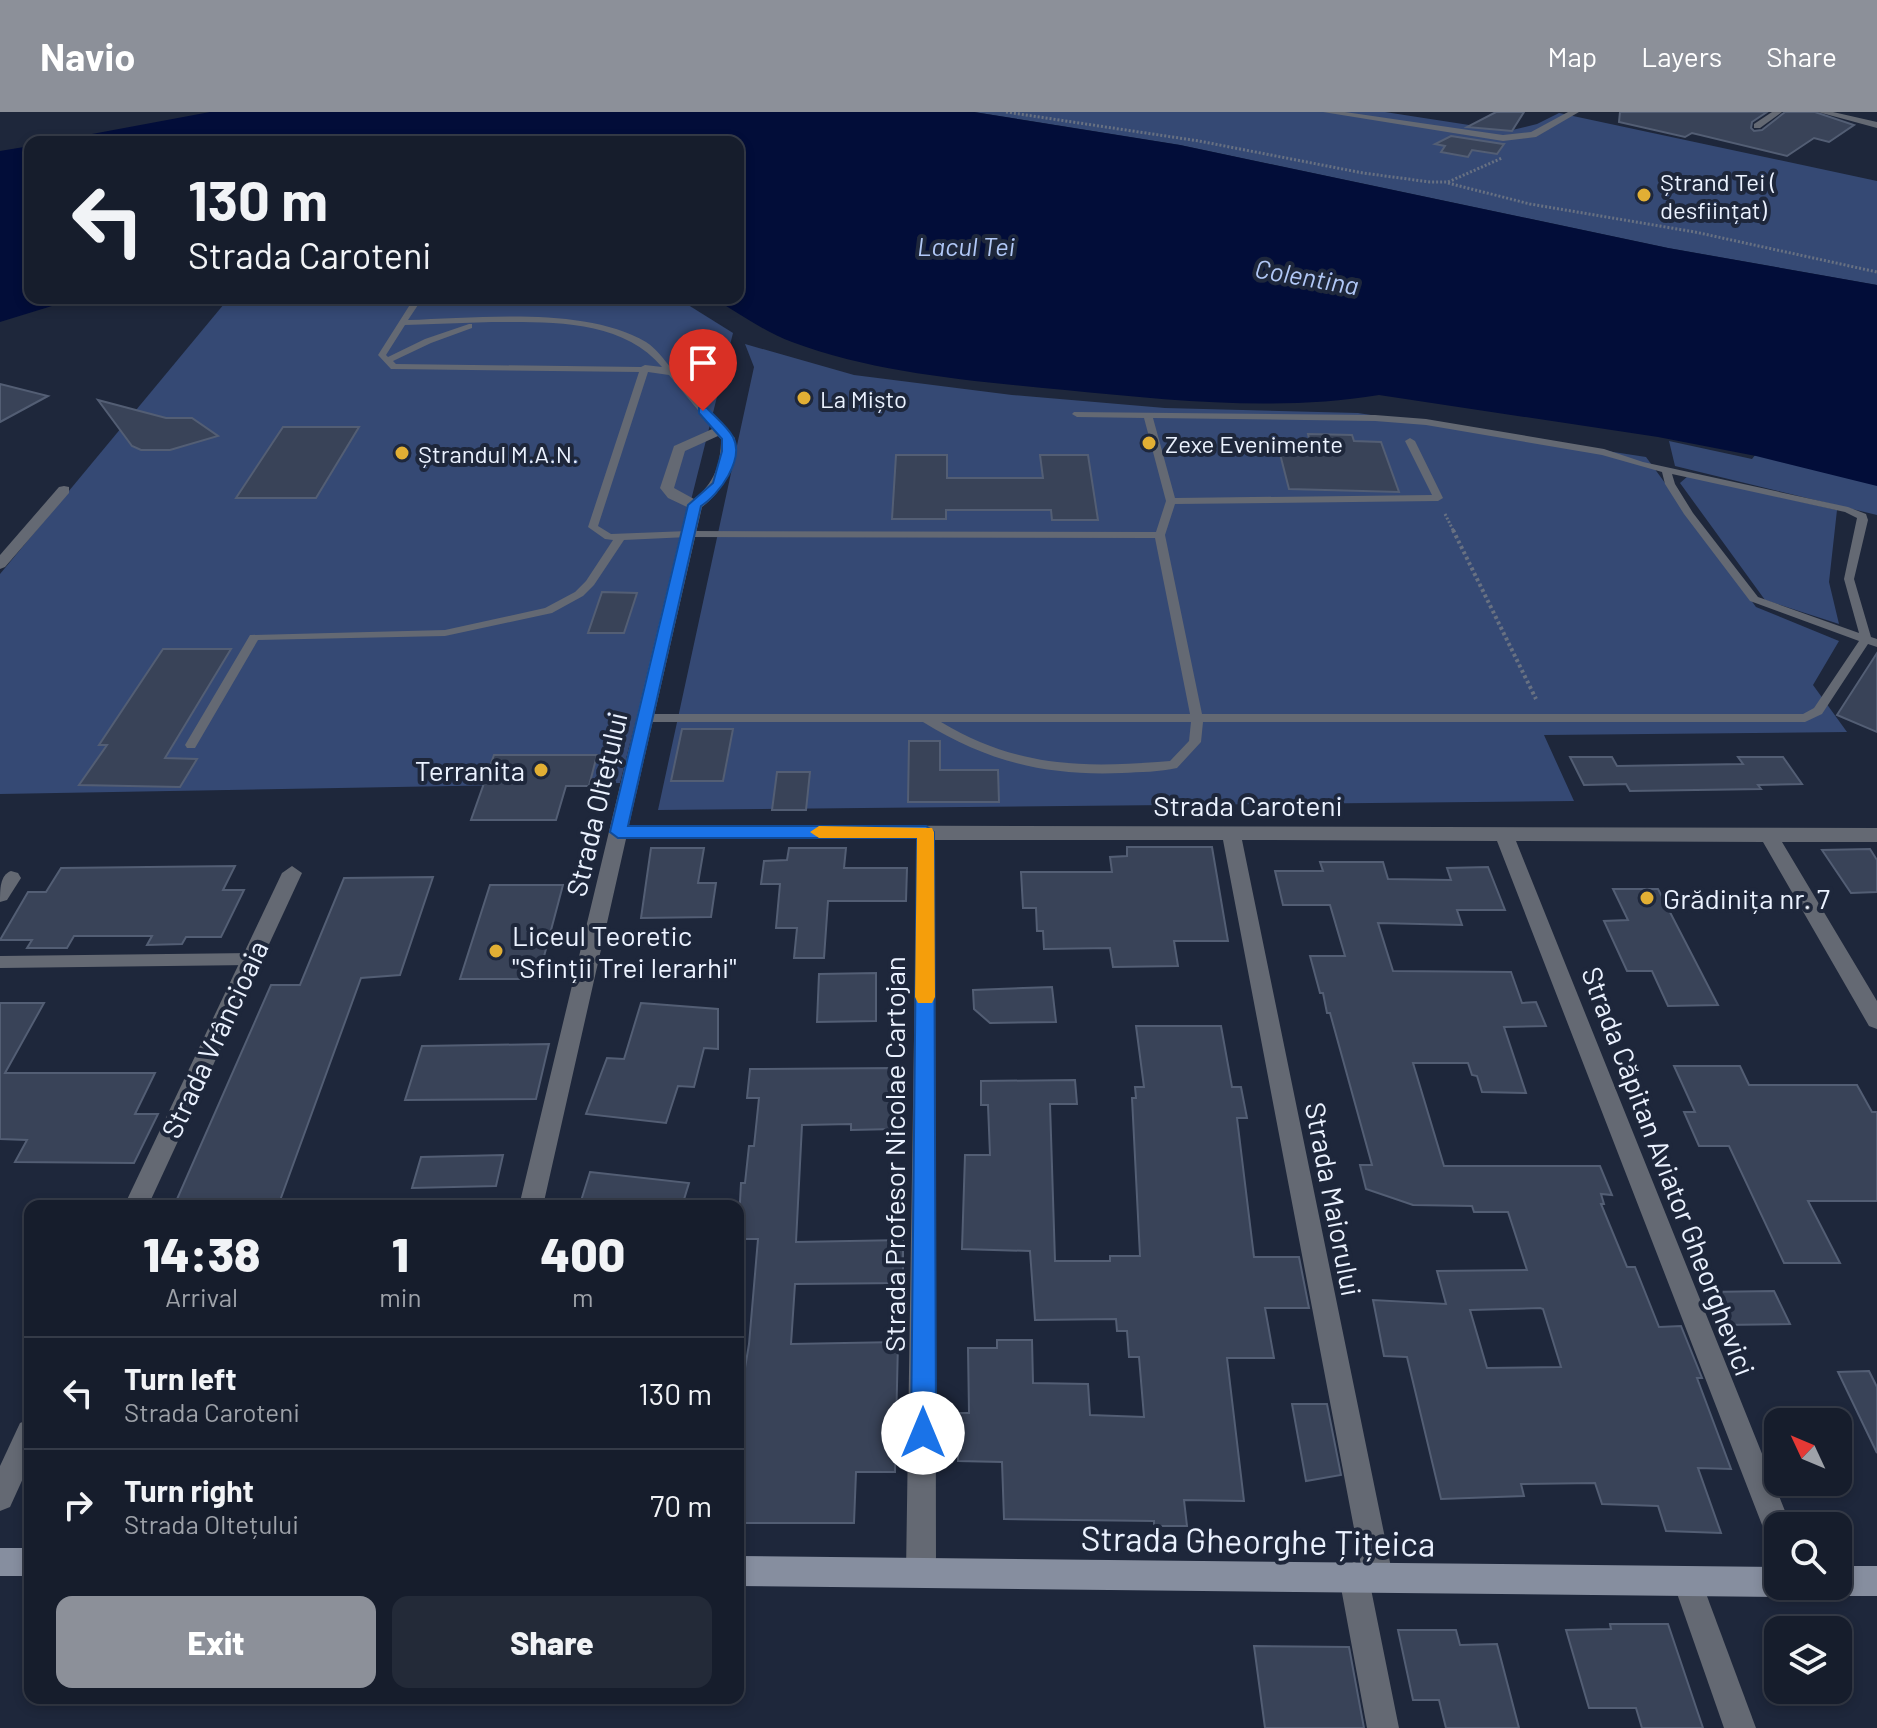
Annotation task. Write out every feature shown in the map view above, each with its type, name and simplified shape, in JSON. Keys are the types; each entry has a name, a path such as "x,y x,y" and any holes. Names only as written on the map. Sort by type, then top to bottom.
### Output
{"street":[{"path":"1327,112 1514,138 1533,135 1575,112"},
{"path":"1757,126 1778,112"},
{"path":"1822,112 1877,125"},
{"path":"719,430 728,438 729,451 720,484 695,505 673,495 667,488 679,449 719,430"},
{"path":"0,564 64,490"},
{"name":"Strada Oltețului","path":"532,1200 695,505"},
{"name":"Strada Caroteni","path":"618,832 1877,835"},
{"name":"Strada Profesor Nicolae Cartojan","path":"921,1572 926,832"},
{"name":"Strada Maiorului","path":"1231,833 1366,1577 1383,1728"},
{"name":"Strada Căpitan Aviator Gheorghevici","path":"1504,834 1771,1512"},
{"path":"1768,834 1877,1020"},
{"name":"Strada Vrâncioaia","path":"139,1200 292,873"},
{"path":"0,1497 24,1446"},
{"path":"0,1562 24,1562"},
{"name":"Strada Gheorghe Țițeica","path":"744,1571 1764,1582"},
{"path":"1852,1581 1877,1581"},
{"path":"1688,1582 1740,1728"}],"lane":[{"path":"414,305 382,355 394,367 645,368 672,373"},
{"path":"386,361 428,341 485,322"},
{"path":"402,323 558,322 600,327 644,344 719,430"},
{"path":"645,368 593,527 602,535 1160,535"},
{"path":"1077,414 1402,419 1604,452 1848,510 1862,516 1849,579 1872,641"},
{"path":"925,718 957,740 1015,763 1106,771 1173,765 1195,742 1197,718 1160,535 1171,501 1148,416"},
{"path":"1171,501 1438,498 1410,441"},
{"path":"1666,469 1670,484 1689,514 1754,599 1872,641"},
{"path":"191,745 254,637 445,633 548,611 579,594 620,537"},
{"path":"645,718 1805,718 1818,711 1872,641"},
{"path":"0,962 252,959"}],"path":[{"path":"1006,112 1231,146 1363,173 1448,182 1532,205 1632,224 1670,227 1877,272"},
{"path":"1448,182 1504,156 1513,149 1514,138"},
{"path":"1438,498 1545,718"}],"shaded area":[{"name":"Ștrand Tei ( desființat)","path":"974,112 1385,112 1508,131 1537,124 1559,113 1877,181 1877,285 1668,248 1180,145"},
{"name":"Ștrandul M.A.N.","path":"224,304 687,304 733,333 620,783 0,794 0,574"},
{"path":"745,344 854,375 1012,395 1165,408 1358,413 1646,457 1756,607 1839,641 1813,685 1847,732 1544,735 1574,801 658,810 754,367"},
{"path":"1669,441 1752,459 1756,454 1877,484 1877,515 1675,466"},
{"path":"1688,476 1837,510 1829,582 1839,624 1765,600 1680,483"}],"water":[{"name":"Lacul Tei","path":"210,112 974,112 1180,145 1668,248 1877,285 1877,486 1756,456 1658,437 1379,395 1262,404 1182,400 961,379 892,369 825,353 771,333 722,304 744,304 744,136 81,136"},
{"path":"24,147 24,304 58,304 0,322 0,151"}],"building":[{"path":"1496,112 1524,112 1512,131 1467,127"},
{"path":"1620,112 1767,112 1752,122 1754,131 1762,130 1785,112 1815,112 1854,125 1829,142 1814,138 1787,156 1692,133 1685,137 1619,122"},
{"path":"1451,136 1504,144 1497,154 1472,150 1468,157 1441,152 1445,146 1435,144"},
{"path":"0,384 48,396 0,422"},
{"path":"98,400 166,418 192,418 218,436 170,450 141,450 132,446"},
{"path":"283,427 359,427 316,498 236,498"},
{"path":"1308,434 1352,435 1354,441 1381,442 1399,492 1289,489 1279,450 1312,451"},
{"path":"896,455 947,455 947,478 1043,478 1040,455 1088,455 1098,520 1052,520 1051,510 946,510 946,519 892,519"},
{"path":"602,592 637,593 624,633 588,633"},
{"path":"163,649 231,649 165,758 197,759 180,787 79,785 107,745 99,745"},
{"path":"1877,653 1877,732 1837,715"},
{"path":"682,729 733,729 723,781 671,781"},
{"path":"909,741 940,741 940,770 998,770 999,802 908,802"},
{"path":"494,755 597,755 589,786 566,786 556,820 471,820"},
{"path":"1570,757 1612,757 1617,766 1743,764 1738,757 1783,757 1802,784 1758,785 1761,789 1630,791 1626,784 1584,785"},
{"path":"777,772 810,772 806,810 772,810"},
{"path":"1127,847 1212,847 1228,941 1174,941 1178,966 1113,967 1110,948 1044,949 1043,931 1037,931 1036,908 1023,908 1021,872 1112,872 1110,857 1127,856"},
{"path":"651,848 704,848 698,883 716,883 711,917 641,918"},
{"path":"789,848 846,848 844,868 907,868 906,901 828,901 824,958 794,958 797,928 776,928 780,884 761,884 764,861 787,860"},
{"path":"1870,849 1877,860 1877,892 1851,893 1822,850"},
{"path":"1320,862 1383,862 1388,879 1451,880 1447,868 1488,867 1505,910 1457,910 1462,925 1378,923 1393,971 1511,972 1522,1003 1536,1002 1546,1026 1504,1027 1526,1093 1482,1092 1477,1076 1472,1075 1468,1063 1413,1063 1444,1166 1600,1166 1612,1195 1601,1194 1604,1204 1601,1204 1627,1267 1635,1267 1659,1327 1681,1326 1702,1378 1697,1378 1731,1469 1698,1468 1721,1533 1666,1531 1658,1506 1602,1504 1595,1483 1521,1484 1524,1496 1441,1499 1407,1357 1384,1356 1373,1300 1446,1304 1437,1271 1527,1270 1508,1212 1474,1212 1472,1206 1413,1205 1366,1189 1360,1165 1372,1165 1330,1013 1327,1013 1310,956 1345,956 1330,905 1283,905 1275,871 1323,871","holes":["1543,1309 1561,1367 1487,1368 1470,1310"]},
{"path":"235,866 223,890 244,890 221,937 186,937 182,944 147,945 152,936 74,936 67,948 27,948 32,940 0,940 28,892 46,892 61,868"},
{"path":"433,877 400,975 361,978 280,1200 177,1200 271,985 300,985 344,878"},
{"path":"490,885 563,885 538,979 460,979"},
{"path":"1613,889 1658,889 1718,1005 1668,1006 1652,971 1627,971 1604,921 1628,920"},
{"path":"876,973 876,1021 817,1022 819,974"},
{"path":"1052,987 1056,1022 990,1023 974,1009 973,990"},
{"path":"0,1003 44,1003 5,1073 155,1073 135,1114 158,1114 134,1163 15,1162 27,1140 0,1139"},
{"path":"641,1003 718,1009 718,1049 704,1048 694,1087 678,1086 666,1123 586,1114 607,1058 624,1059"},
{"path":"1136,1026 1221,1026 1232,1087 1241,1087 1247,1118 1237,1118 1254,1257 1299,1257 1309,1308 1265,1308 1274,1358 1227,1358 1244,1501 1184,1500 1187,1526 1154,1526 1154,1521 1004,1519 1002,1462 958,1461 958,1413 969,1413 968,1348 997,1348 997,1340 1032,1340 1033,1383 1088,1384 1090,1415 1144,1417 1139,1357 1129,1357 1127,1331 1117,1331 1116,1319 1035,1320 1030,1251 962,1249 965,1155 990,1155 988,1105 981,1105 981,1081 1075,1080 1077,1104 1050,1104 1055,1261 1110,1261 1110,1256 1140,1256 1132,1098 1136,1098 1135,1087 1144,1087"},
{"path":"549,1044 536,1099 405,1100 422,1046"},
{"path":"1674,1066 1740,1066 1749,1085 1857,1085 1872,1112 1877,1112 1877,1201 1808,1201 1840,1263 1784,1263 1729,1146 1699,1146 1684,1112 1695,1112"},
{"path":"895,1068 894,1129 851,1130 851,1124 802,1125 796,1242 903,1240 903,1283 795,1284 791,1344 898,1342 895,1472 856,1472 854,1523 744,1523 744,1374 758,1239 744,1239 744,1200 740,1200 749,1146 754,1146 759,1098 747,1098 750,1069"},
{"path":"503,1155 496,1186 412,1188 421,1157"},
{"path":"590,1172 689,1183 684,1200 581,1200"},
{"path":"1774,1291 1790,1324 1721,1325 1706,1292"},
{"path":"1869,1371 1877,1387 1877,1453 1838,1372"},
{"path":"1292,1404 1327,1404 1341,1475 1306,1481"},
{"path":"1610,1624 1668,1624 1703,1728 1642,1728 1636,1708 1589,1708 1566,1630 1611,1629"},
{"path":"1398,1630 1456,1630 1460,1645 1497,1644 1519,1728 1446,1728 1439,1700 1413,1700"},
{"path":"1254,1646 1349,1647 1364,1728 1265,1728"}],"slow traffic":[{"path":"819,832 926,832 925,997"}],"place":[{"name":"Ștrand Tei ( desființat)","path":"1644,195"},
{"name":"La Mișto","path":"804,398"},
{"name":"Zexe Evenimente","path":"1149,443"},
{"name":"Ștrandul M.A.N.","path":"402,453"},
{"name":"Terranita","path":"541,770"},
{"name":"Grădinița nr. 7","path":"1647,898"},
{"name":"Liceul Teoretic \"Sfinții Trei Ierarhi\"","path":"496,951"}],"route":[{"path":"703,411 728,438 729,451 720,484 695,505 618,832 926,832 923,1433"}],"water label":[{"name":"Colentina","path":"1307,276"}]}
